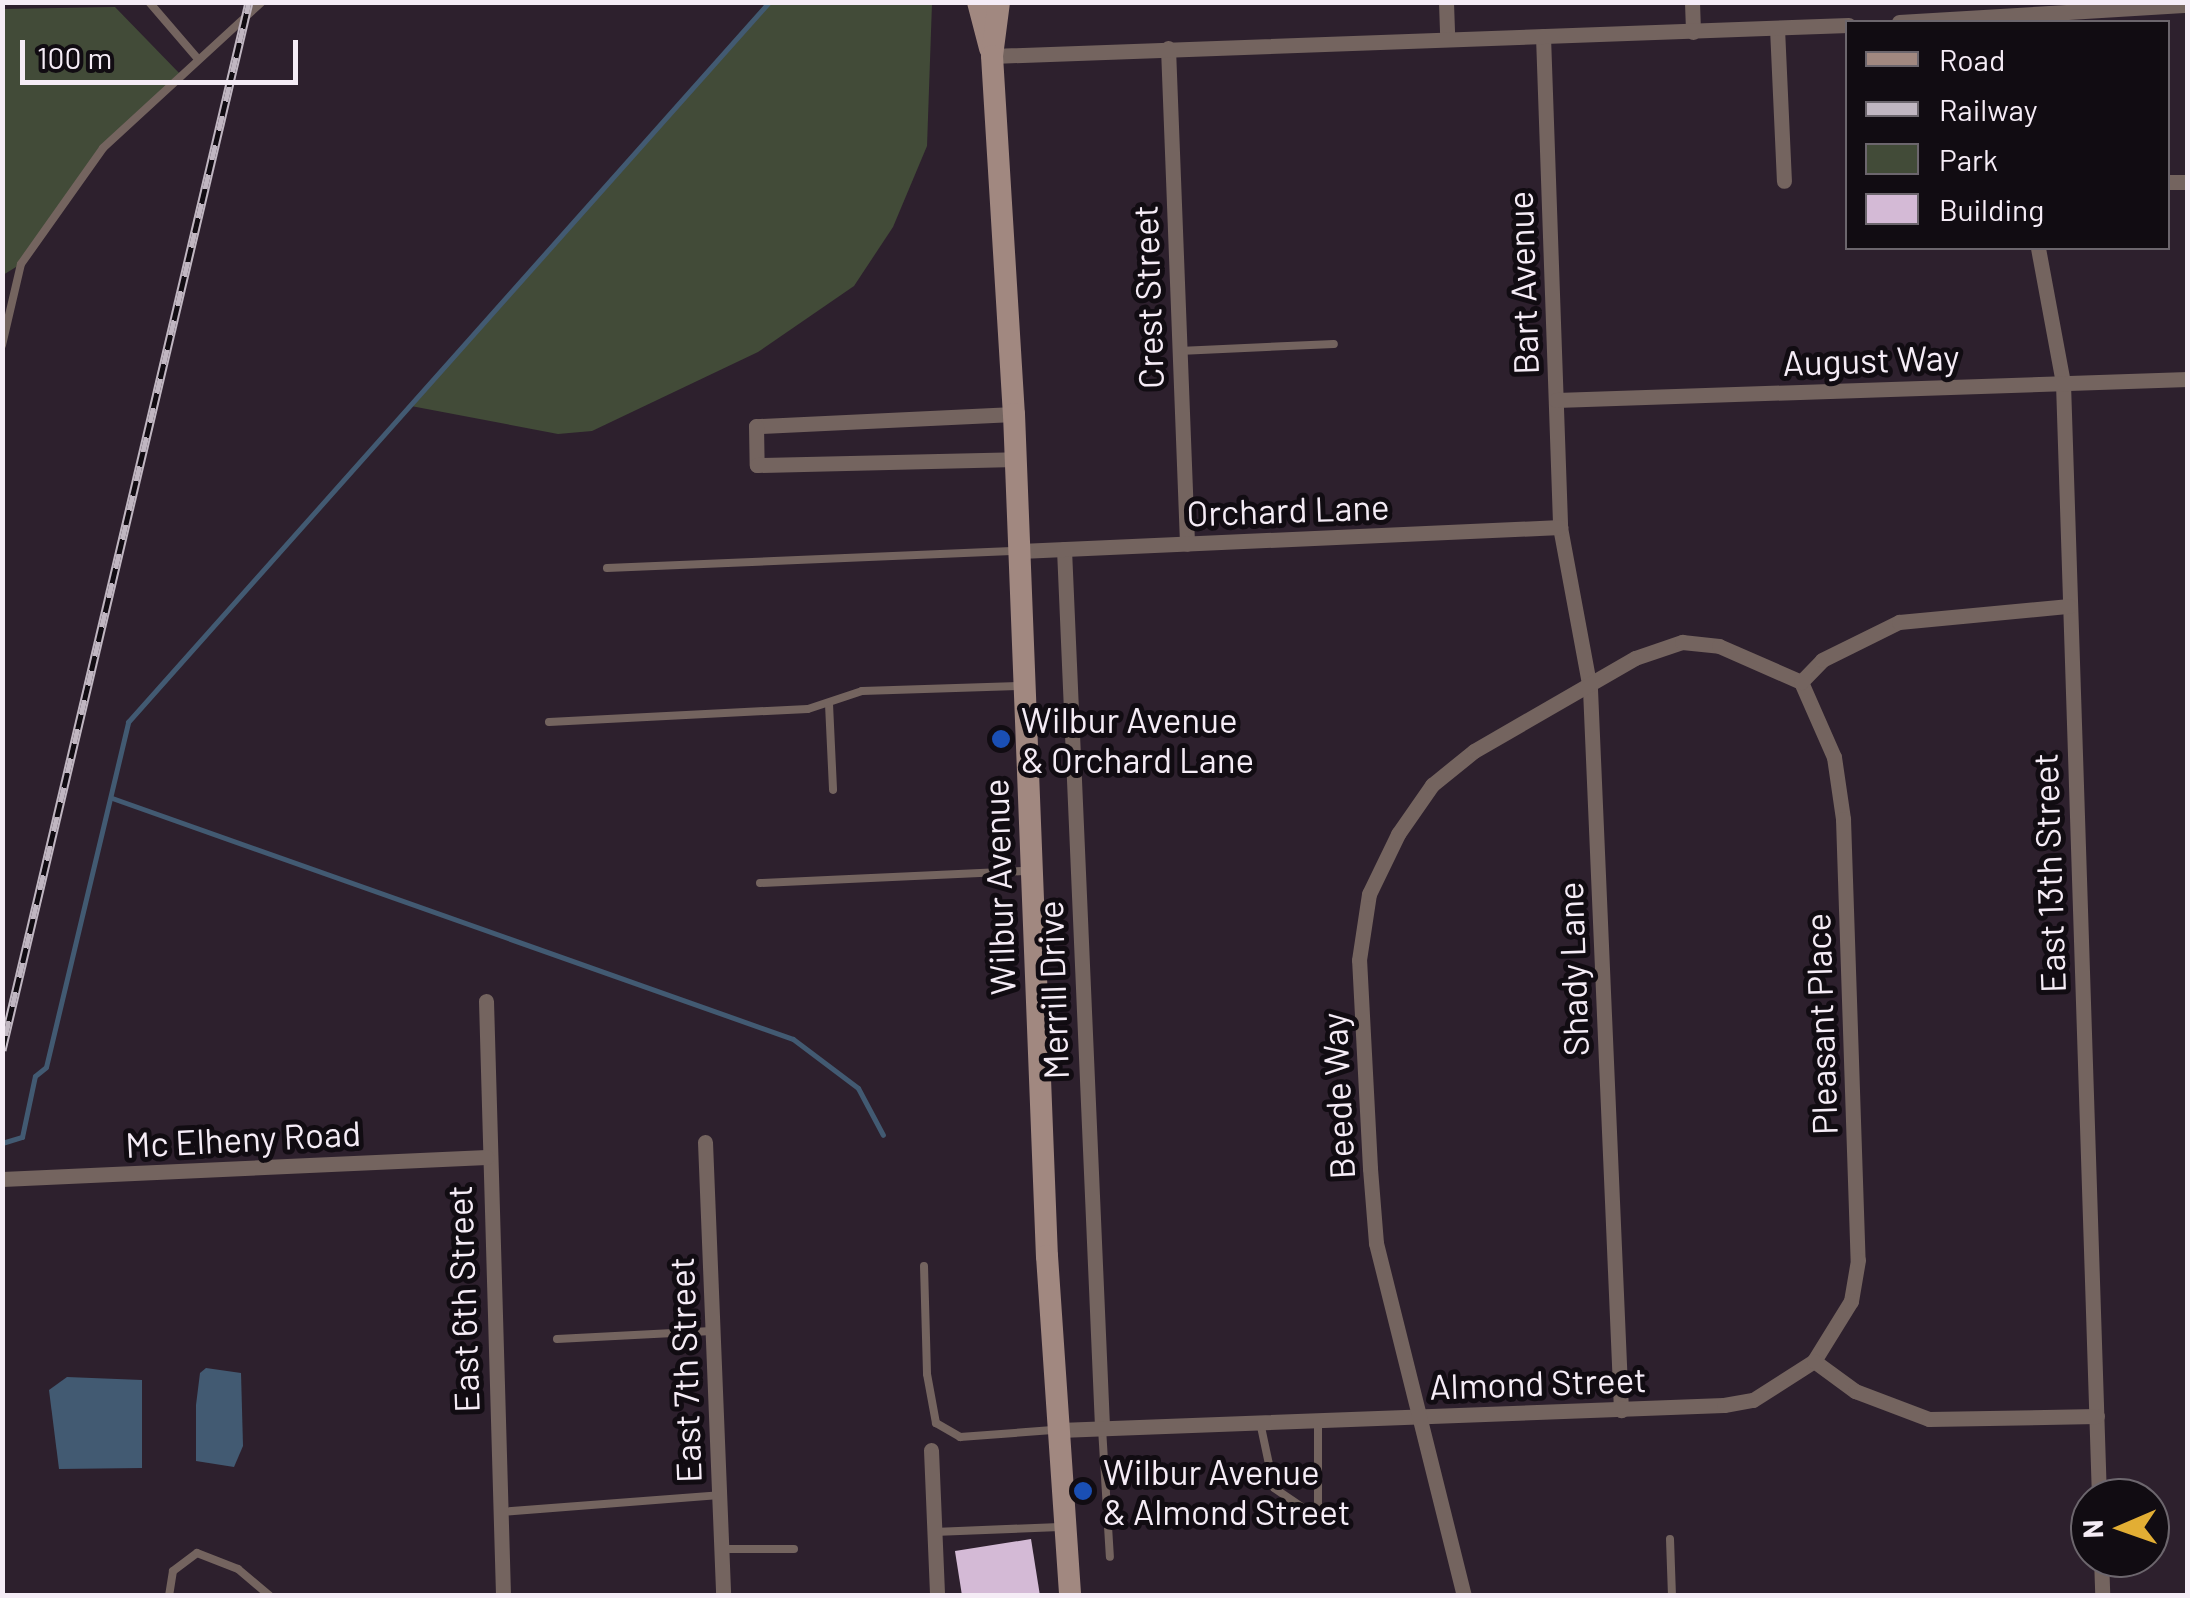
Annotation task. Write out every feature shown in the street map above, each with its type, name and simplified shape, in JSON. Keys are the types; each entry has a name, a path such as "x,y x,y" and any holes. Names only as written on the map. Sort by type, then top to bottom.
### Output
{"main road":[{"name":"Wilbur Avenue","path":"978,2 992,56"},
{"name":"Wilbur Avenue","path":"998,2 992,56 1014,414 1059,1430 1073,1596"}],"street":[{"path":"1446,2 1447,37"},
{"path":"1692,2 1693,32"},
{"path":"1926,20 2188,5"},
{"path":"992,56 1845,25"},
{"path":"1777,28 1784,181"},
{"name":"Bart Avenue","path":"1542,36 1560,528"},
{"name":"Crest Street","path":"1168,48 1187,544"},
{"name":"East 13th Street","path":"2038,250 2062,383 2099,1478"},
{"name":"August Way","path":"1556,400 2188,379"},
{"path":"1014,414 756,426 757,465 1016,458"},
{"name":"Orchard Lane","path":"1020,551 1560,528"},
{"name":"Shady Lane","path":"1560,528 1590,689 1621,1410"},
{"name":"Merrill Drive","path":"1064,549 1102,1428"},
{"path":"1801,682 1822,660 1900,622 2069,606"},
{"name":"Beede Way","path":"1464,1596 1376,1243 1360,960 1369,894 1398,834 1432,785 1474,750 1590,689 1634,658 1682,642 1752,656 1801,682"},
{"name":"Pleasant Place","path":"1801,682 1834,757 1843,820 1858,1260 1851,1301 1814,1360"},
{"name":"East 6th Street","path":"486,1001 487,1157 504,1596"},
{"name":"East 7th Street","path":"705,1142 723,1596"},
{"name":"Mc Elheny Road","path":"2,1179 487,1157"},
{"path":"1814,1360 1855,1391 1929,1419 2097,1416"},
{"name":"Almond Street","path":"1059,1430 1621,1410 1753,1400 1814,1360"},
{"path":"931,1450 937,1596"}],"lane":[{"path":"149,2 198,59"},
{"path":"2,346 22,264 103,148 262,2"},
{"path":"1180,351 1334,344"},
{"path":"607,568 1020,551"},
{"path":"549,722 829,704 862,691 1025,686"},
{"path":"829,704 833,790"},
{"path":"760,883 1032,871"},
{"name":"Almond Street","path":"924,1266 930,1408 953,1436 1059,1430"},
{"path":"557,1339 712,1331"},
{"path":"1260,1422 1274,1488 1318,1518 1318,1419"},
{"path":"1102,1428 1110,1556"},
{"path":"500,1512 719,1495"},
{"path":"934,1532 1066,1526"},
{"path":"1670,1539 1672,1596"},
{"path":"721,1549 794,1549"},
{"path":"169,1596 172,1571 197,1552 238,1570 270,1596"}],"green space":[{"path":"769,3 932,3 927,146 893,227 854,286 758,352 592,431 558,434 411,406"},
{"path":"115,7 181,75 103,148 21,264 3,275 2,9"}],"water":[{"path":"206,1368 241,1373 243,1446 234,1467 196,1461 196,1405 200,1373"},
{"path":"67,1377 142,1380 142,1468 59,1469 49,1390"}],"building":[{"path":"1031,1539 1040,1596 962,1596 955,1551"}],"waterway":[{"path":"2,1143 22,1137 35,1076 46,1067 128,722 769,2"},
{"path":"112,798 793,1039 858,1088 883,1135"}],"railway":[{"path":"2,1050 249,2"}],"place":[{"name":"Wilbur Avenue & Orchard Lane","path":"1001,739"},
{"name":"Wilbur Avenue & Almond Street","path":"1083,1491"}]}
